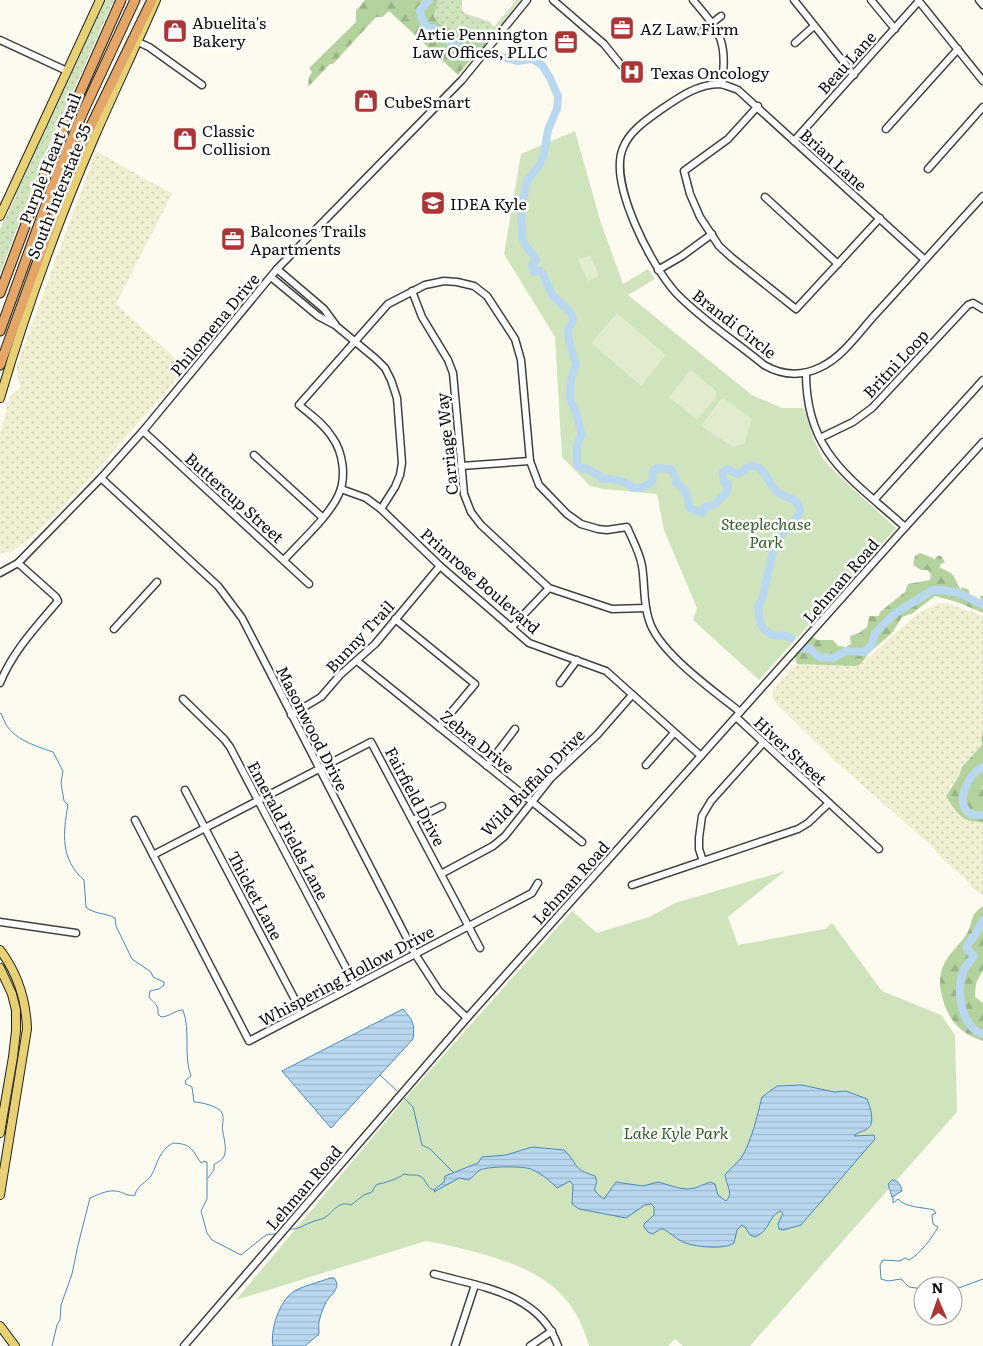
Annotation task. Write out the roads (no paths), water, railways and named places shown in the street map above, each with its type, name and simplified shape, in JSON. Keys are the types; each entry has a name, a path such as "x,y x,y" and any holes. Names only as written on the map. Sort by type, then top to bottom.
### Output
{"highway":[{"name":"Purple Heart Trail","path":"0,293 48,165 121,0"},
{"name":"Purple Heart Trail","path":"0,331 14,287 55,180 83,112 136,0"},
{"path":"0,365 60,200 86,136 152,0"}],"main road":[{"path":"0,216 100,0"},
{"name":"South Interstate 35","path":"0,398 40,276 64,212 93,139 156,0"},
{"path":"0,950 17,976 27,1012 25,1049 0,1196"},
{"path":"0,968 12,994 16,1010 13,1058 0,1132 11,1133"},
{"path":"0,1326 16,1346"}],"street":[{"name":"Philomena Drive","path":"0,573 18,563 101,478 143,431 277,269 435,110 482,56 526,0"},
{"path":"553,0 604,44 621,65"},
{"path":"693,0 719,34 724,53 722,84"},
{"path":"794,0 854,75"},
{"path":"871,0 895,29"},
{"path":"979,0 983,5"},
{"path":"918,1 983,81"},
{"name":"Beau Lane","path":"794,141 918,1"},
{"path":"701,32 722,16"},
{"path":"795,43 814,26"},
{"path":"0,40 68,71"},
{"path":"138,42 202,84"},
{"path":"886,129 958,49"},
{"name":"Brian Lane","path":"722,84 738,90 758,106 925,260"},
{"name":"Brandi Circle","path":"722,84 696,87 646,120 635,130 622,150 620,172 629,208 646,249 658,270 675,292 691,308 764,365 780,373 792,375 806,373 821,367 841,352 983,196"},
{"path":"758,106 728,139 684,171 690,194 700,217 719,246 796,309 880,218"},
{"path":"928,169 983,107"},
{"path":"765,198 838,264"},
{"path":"658,270 682,256 712,234"},
{"path":"277,269 324,309 336,325 382,364 391,380 397,398 402,453 400,474 382,509"},
{"path":"271,277 318,316 336,325"},
{"path":"284,560 322,517 334,502 341,489 342,464 338,446 326,429 299,405 388,304 425,285 444,281 474,286 487,296 519,348 521,360 530,461 462,466"},
{"name":"Carriage Way","path":"412,292 422,317 448,360 453,373 464,494 471,512 481,525 550,588 612,609 646,608"},
{"path":"302,303 309,296"},
{"name":"Britni Loop","path":"820,438 853,422 872,408 968,306 973,303 983,309"},
{"path":"806,373 809,408 820,438 838,468 905,527"},
{"path":"874,500 983,380"},
{"name":"Buttercup Street","path":"143,431 309,584"},
{"name":"Lehman Road","path":"184,1346 467,1018 983,442"},
{"path":"254,455 322,517"},
{"name":"Hiver Street","path":"530,461 539,484 575,520 581,524 598,529 607,530 627,527 642,564 646,608 652,628 662,644 738,715 763,743 879,849"},
{"name":"Masonwood Drive","path":"101,478 218,586 242,618 318,769 415,954 439,991 467,1018"},
{"name":"Primrose Boulevard","path":"341,489 366,498 382,509 440,566 529,643 606,670 701,756"},
{"path":"0,683 8,663 20,645 58,601 56,597 18,563"},
{"name":"Bunny Trail","path":"291,715 321,697 340,675 375,644 440,566"},
{"path":"114,629 157,582"},
{"path":"511,628 550,588"},
{"path":"395,619 474,684 439,727"},
{"path":"560,683 577,660"},
{"name":"Zebra Drive","path":"357,661 582,842"},
{"name":"Wild Buffalo Drive","path":"441,874 493,846 511,830 551,778 596,735 632,695"},
{"name":"Emerald Fields Lane","path":"183,699 224,739 355,985"},
{"path":"487,766 515,728"},
{"path":"646,765 674,733"},
{"name":"Fairfield Drive","path":"153,855 371,742 480,948"},
{"path":"703,861 699,844 702,816 711,801 763,743"},
{"name":"Thicket Lane","path":"185,790 302,1013"},
{"path":"632,885 798,828 808,822 828,803"},
{"path":"413,820 442,806"},
{"name":"Whispering Hollow Drive","path":"134,820 249,1041 532,893 538,883"},
{"path":"0,922 76,933"},
{"path":"434,1274 503,1293 524,1303 541,1316 552,1331 558,1346"},
{"path":"455,1346 475,1285"},
{"path":"530,1346 552,1331"}],"water":[{"path":"403,1009 412,1022 414,1029 413,1039 331,1128 282,1071"},
{"path":"802,1085 834,1092 846,1091 867,1099 872,1115 870,1127 854,1136 874,1135 875,1139 801,1225 783,1230 779,1229 778,1224 783,1213 780,1211 773,1217 767,1228 755,1237 750,1235 742,1225 737,1230 734,1243 730,1245 709,1247 688,1244 680,1241 663,1229 653,1234 648,1232 644,1224 654,1215 654,1207 651,1204 645,1205 626,1218 579,1209 572,1204 573,1185 570,1181 557,1188 539,1173 520,1167 498,1167 480,1170 468,1180 459,1178 434,1192 444,1182 445,1176 478,1163 482,1157 506,1155 532,1147 564,1150 578,1168 595,1176 596,1192 604,1199 616,1182 643,1186 658,1182 687,1189 710,1182 715,1184 718,1195 726,1201 729,1192 725,1175 745,1151 754,1128 762,1097 777,1086"},
{"path":"892,1180 898,1182 902,1191 892,1197 888,1184"},
{"path":"334,1278 337,1285 322,1312 319,1322 319,1334 305,1346 273,1346 274,1325 280,1309 288,1297 301,1288"}],"waterway":[{"path":"429,0 420,10 421,17 427,28 434,28 453,45 462,48 518,61 531,59 537,62 542,65 558,96 557,109 548,130 544,154 539,166 527,181 521,210 522,237 525,245 536,260 532,265 534,272 540,271 543,274 552,295 572,316 573,321 568,330 576,365 571,379 570,399 582,435 577,444 577,465 582,469 586,468 602,479 627,483 633,488 644,487 653,481 653,470 657,468 671,469 677,481 676,483 679,485"},
{"path":"682,488 685,491 690,508 702,513 705,507 716,504 726,494 728,484 724,482 723,472 728,469 738,474 748,467 755,466 764,473 775,490 797,502 800,511 795,521 781,535 774,547 763,596 758,607 760,623 764,629 772,635 791,638"},
{"path":"803,649 810,648 822,658 833,658 846,651 864,652 872,645 875,633 894,614 933,590 959,593 983,605"},
{"path":"0,713 10,730 22,740 53,752 63,771 61,783 64,801 68,805 65,845 71,863 84,880 86,907 92,911 115,918 116,926 132,959 151,972 153,977 164,982 164,985 159,989 150,991 149,997 157,1006 158,1014 164,1017 183,1010 191,1076 185,1081 186,1084 192,1087 194,1102 213,1106 223,1115 224,1155 214,1165 214,1170 208,1178"},
{"path":"983,767 970,779 963,796 963,804 966,810 973,814 983,815"},
{"path":"983,920 967,945 967,949 974,956 964,970 960,989 960,999 965,1017 976,1030 983,1034"},
{"path":"380,1075 397,1091"},
{"path":"403,1097 413,1107 422,1145 430,1149 454,1173"},
{"path":"52,1346 90,1198 112,1191 135,1195 140,1186 151,1176 161,1154 173,1143 184,1144 192,1150 201,1163 205,1161 207,1163 207,1199 201,1211 207,1233 212,1240 241,1255 266,1235 274,1234 280,1229"},
{"path":"289,1229 298,1228 324,1218 339,1206 343,1204 351,1205 364,1195 372,1192 378,1184 404,1174 420,1176 429,1188 434,1190"},
{"path":"893,1197 893,1203 898,1199 910,1206 934,1210 936,1213 932,1215 933,1224 938,1227 917,1254 909,1260 905,1258 900,1261 883,1260 880,1265 881,1279 888,1281 901,1279 909,1287 913,1288"},
{"path":"963,1286 983,1279"}],"place":[{"name":"AZ Law Firm","path":"622,28"},
{"name":"Abuelita's Bakery","path":"175,31"},
{"name":"Artie Pennington Law Offices, PLLC","path":"566,42"},
{"name":"Texas Oncology","path":"632,72"},
{"name":"CubeSmart","path":"366,101"},
{"name":"Classic Collision","path":"185,139"},
{"name":"IDEA Kyle","path":"433,203"},
{"name":"Balcones Trails Apartments","path":"233,239"}],"park label":[{"name":"Steeplechase Park","path":"766,532"},
{"name":"Lake Kyle Park","path":"676,1132"}]}
